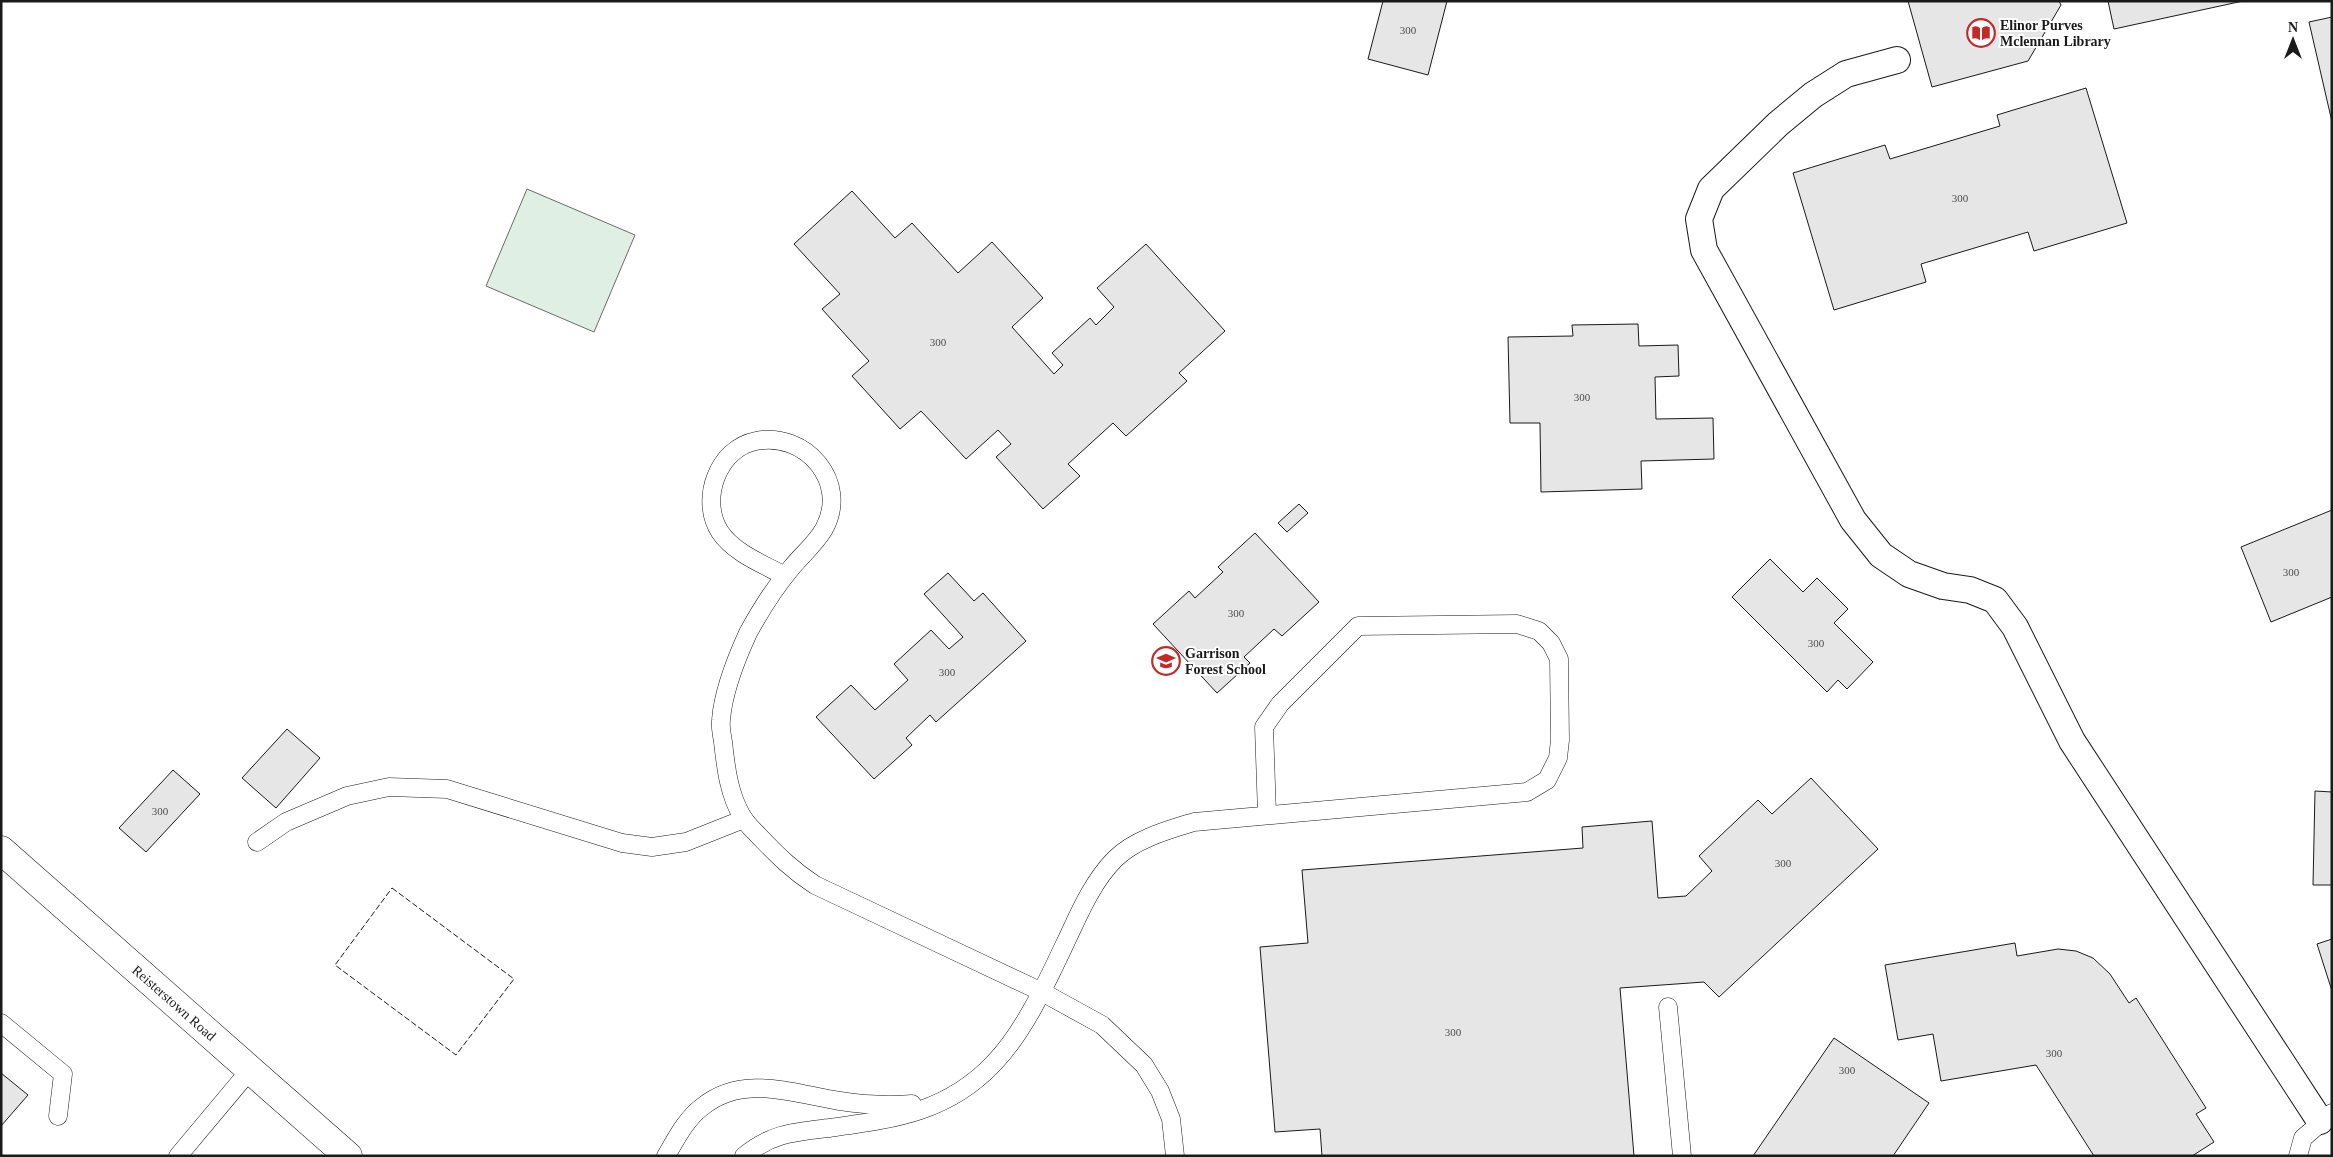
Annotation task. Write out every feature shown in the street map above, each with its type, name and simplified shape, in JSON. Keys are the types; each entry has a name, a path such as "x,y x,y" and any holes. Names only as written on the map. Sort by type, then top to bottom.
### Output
{"main road":[{"name":"Reisterstown Road","path":"1,850 348,1156"}],"street":[{"path":"1897,60 1846,74 1813,95 1778,124 1711,189 1698,219 1704,250 1853,520 1881,555 1909,574 1943,586 1970,590 1995,600 2016,627 2072,741 2326,1117"}],"lane":[{"path":"785,576 734,548 719,532 712,514 711,492 720,467 734,451 754,441 773,439 795,444 814,457 828,480 832,503 824,529 785,576 748,633 728,687 721,720 730,791 744,819 788,867 815,885 1042,992 1102,1025 1144,1065 1160,1092 1171,1119 1175,1156"},
{"path":"744,1156 759,1143 789,1133 872,1122 919,1111 948,1100 971,1084 995,1063 1042,992 1088,896 1116,858 1150,836 1194,822 1527,792 1547,780 1558,758 1560,740 1558,659 1551,643 1539,631 1516,624 1358,626 1280,704 1264,728 1267,814"},
{"path":"257,842 286,822 347,796 388,787 447,789 622,844 652,847 686,842 744,819"},
{"path":"1668,1007 1682,1156"},
{"path":"1,1023 63,1074 58,1116"},
{"path":"178,1156 250,1070"},
{"path":"666,1156 682,1129 702,1107 730,1090 761,1087 876,1106 948,1100"},
{"path":"2298,1156 2303,1138 2326,1117"}],"green space":[{"path":"527,189 635,235 594,332 486,286"}],"building":[{"path":"1383,1 1447,1 1428,75 1368,59"},
{"name":"Elinor Purves Mclennan Library","path":"1908,1 2059,1 2061,5 2028,61 1932,87"},
{"path":"2108,1 2243,1 2114,29"},
{"path":"2332,17 2332,122 2309,22"},
{"path":"2086,88 2127,223 2034,251 2028,232 1921,264 1926,282 1834,310 1793,173 1885,145 1890,159 2000,126 1997,115"},
{"path":"852,191 895,238 912,223 958,273 992,242 1043,298 1012,327 1054,374 1063,365 1052,353 1090,318 1096,325 1114,307 1097,288 1146,244 1225,331 1179,373 1187,381 1126,436 1113,423 1068,464 1080,476 1043,509 996,457 1011,444 998,430 966,459 921,411 900,429 852,376 869,361 822,309 840,294 794,244"},
{"path":"1638,324 1639,346 1678,345 1679,376 1655,377 1656,419 1713,418 1714,459 1641,461 1642,489 1541,492 1540,423 1510,423 1508,337 1573,336 1572,325"},
{"path":"1299,504 1308,513 1287,532 1278,523"},
{"path":"2332,510 2332,597 2271,622 2241,547"},
{"path":"1255,533 1319,602 1282,636 1274,629 1244,657 1250,663 1217,693 1153,624 1189,591 1195,598 1223,572 1218,567"},
{"path":"1770,559 1803,592 1817,578 1848,609 1834,623 1873,662 1847,689 1838,680 1827,692 1732,597"},
{"path":"948,573 974,601 983,593 1026,641 936,722 930,715 906,738 912,745 874,779 816,717 851,685 875,710 908,680 894,664 931,630 949,649 963,637 924,594"},
{"path":"287,729 320,758 276,808 242,778"},
{"path":"173,770 200,794 146,852 119,828"},
{"path":"1811,778 1878,849 1719,997 1704,982 1620,988 1634,1156 1322,1156 1320,1129 1275,1132 1260,947 1308,943 1302,870 1583,848 1582,827 1652,821 1658,898 1686,896 1712,871 1699,856 1758,800 1772,814"},
{"path":"2315,791 2332,792 2332,885 2313,885"},
{"path":"2332,939 2332,991 2317,944"},
{"path":"2015,943 2017,956 2058,949 2076,951 2093,958 2110,974 2129,1003 2136,998 2206,1108 2196,1114 2214,1142 2192,1156 2094,1156 2036,1065 1941,1081 1933,1034 1898,1040 1885,965"},
{"path":"1834,1038 1929,1103 1893,1156 1753,1156"},
{"path":"1,1073 28,1095 1,1126"}],"fence":[{"path":"392,888 514,979 456,1055 335,965 392,888"}],"place":[{"name":"Elinor Purves Mclennan Library","path":"1981,33"},
{"name":"Garrison Forest School","path":"1166,661"}]}
